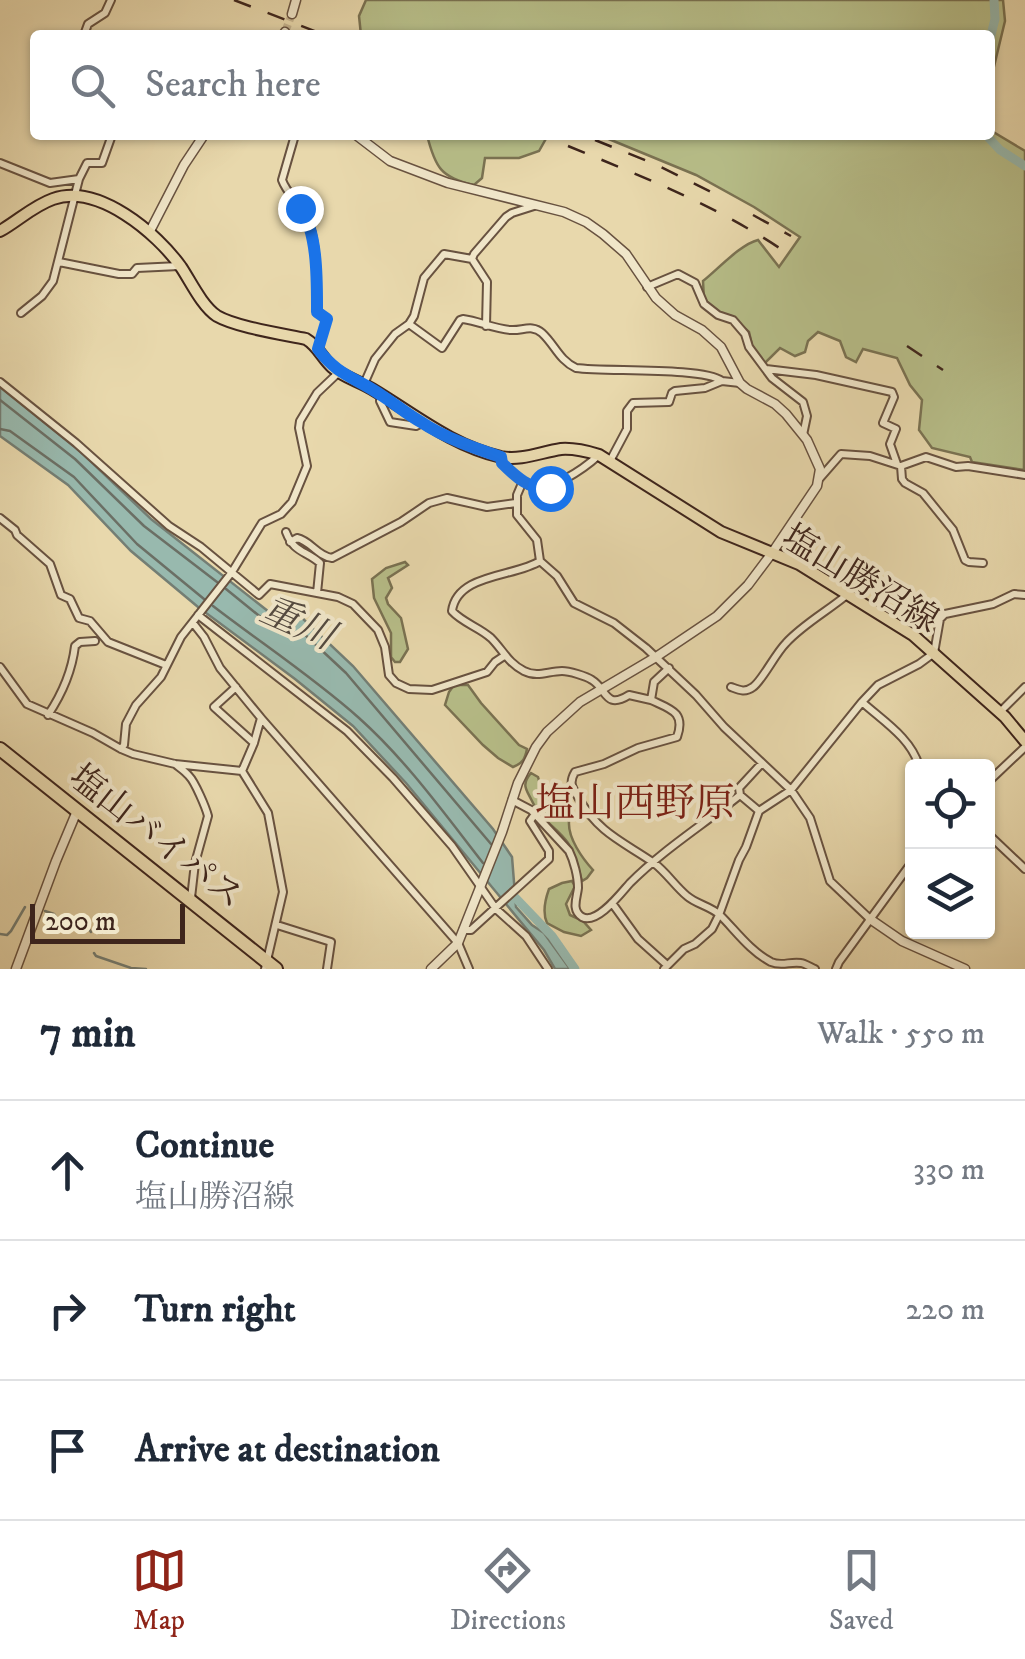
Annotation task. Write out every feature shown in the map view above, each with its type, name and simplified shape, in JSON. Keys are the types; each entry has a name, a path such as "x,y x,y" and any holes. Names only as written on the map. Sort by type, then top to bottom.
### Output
{"highway":[{"name":"塩山バイパス","path":"0,749 269,967"}],"main road":[{"name":"塩山勝沼線","path":"75,196 92,198 150,231 166,246 213,314 231,323 306,339 339,372 381,394 422,423 501,457 523,458 562,449 599,455 721,532 799,564 912,635 1000,712 1025,744"},
{"path":"0,230 55,198 75,196"}],"street":[{"path":"86,30 88,24 105,13 111,0"},
{"path":"292,14 296,0"},
{"path":"21,312 42,296 53,281 79,180 87,163 102,162 110,140"},
{"path":"150,231 201,140"},
{"path":"293,140 282,180 307,218 311,236 317,312 327,319 318,349"},
{"path":"362,140 400,165 448,183 564,212 603,234 626,254 656,298 713,339 726,354 740,383 775,404 803,434 818,460 820,478"},
{"path":"0,164 50,183 79,180"},
{"path":"472,259 506,217 537,206"},
{"path":"364,384 375,359 414,316 424,278 442,256 472,259"},
{"path":"472,259 487,282 486,326"},
{"path":"59,262 119,274 132,274 138,268 180,266"},
{"path":"647,287 678,274 696,282 704,304 732,320 772,378 806,406 807,426 803,434"},
{"path":"408,324 442,348 460,320 516,331 537,329 562,360 576,368 716,376 722,382"},
{"path":"765,369 816,375 892,392 894,397 883,423 896,430 890,444 905,483 924,493 953,530 966,560 984,562"},
{"path":"121,750 126,724 141,698 162,677 181,637 232,572 262,523 281,514 292,502 307,466 300,421 317,392 339,372"},
{"path":"0,382 169,526 259,595 270,584 338,597 354,604 378,630 389,675 396,684 432,690 487,672 504,656"},
{"path":"610,461 626,429 627,411 633,403 670,402 675,390 740,383"},
{"path":"381,394 380,401 390,422 416,426 422,423"},
{"path":"431,969 458,943 527,764 547,732 600,689 717,616 748,585 820,478 841,454 870,456 899,466 926,458 956,466 1025,474"},
{"path":"599,455 584,469 550,488 536,488 523,481 517,514 537,540 540,561 557,576 574,603 614,622 656,656 791,790 810,818 830,880 870,919 902,941 965,969"},
{"name":"塩山勝沼線","path":"501,457 502,463 523,481"},
{"path":"290,542 302,538 324,557 332,558 401,522 428,502 447,498 488,507 516,503"},
{"path":"0,518 50,564 61,595 70,598 79,618 90,621 108,642 166,665"},
{"path":"286,532 299,552 320,563 317,593"},
{"path":"540,561 531,567 494,574 471,586 452,606 454,614 491,638 510,662 531,674 563,671 593,680 614,700 630,695 651,700 680,718 677,736 576,772 570,782 590,817 652,862 688,897 720,915 731,930 768,960 778,964 800,962 815,969"},
{"path":"731,687 752,688 790,638 848,594"},
{"path":"612,902 638,940 666,967 712,929 759,810 791,790 878,685 934,653 940,619 945,614 993,604 1014,594 1025,595"},
{"path":"196,619 220,668 458,943 469,969"},
{"path":"196,619 348,732 440,832 496,908 526,936 548,969"},
{"path":"48,715 59,698 75,646 95,641"},
{"path":"0,668 27,704 121,750 174,764 242,771"},
{"path":"651,700 654,682 669,668"},
{"path":"236,686 214,707 254,743"},
{"path":"1000,712 1025,687"},
{"path":"862,702 908,743 917,759"},
{"path":"242,771 261,718"},
{"path":"995,775 1025,744"},
{"path":"759,810 740,796 739,788 762,763"},
{"path":"174,764 190,776 208,816 194,862 191,902"},
{"path":"242,771 268,813 283,892 269,967"},
{"path":"512,800 535,814 573,857 578,886 575,904 584,918 595,918 652,862 740,796"},
{"path":"16,969 77,811"},
{"path":"463,930 471,930 549,859 549,851 530,821 535,814"},
{"path":"995,841 1025,869"},
{"path":"836,969 905,872"},
{"path":"277,924 331,942 327,969"}],"green space":[{"path":"366,0 1003,0 1005,21 995,62 995,30 360,30 359,16"},
{"path":"995,133 1025,151 1024,470 972,462 970,457 932,448 919,430 922,400 897,358 863,349 856,362 846,357 840,341 818,332 808,341 805,352 795,356 780,348 765,363 753,349 749,332 704,300 703,281 758,240 779,267 800,237 696,175 611,140 995,140"},
{"path":"428,140 545,140 539,151 519,158 485,158 482,178 474,185 447,175 433,155"},
{"path":"405,562 408,565 388,578 392,588 386,598 401,618 408,649 400,662 395,662 391,657 391,633 374,598 372,579 386,568"},
{"path":"454,685 468,685 519,745 527,749 521,762 513,767 498,758 445,705"},
{"path":"531,773 538,777 569,822 573,841 593,870 582,881 571,847 539,813 528,793 525,784"},
{"path":"572,881 575,886 566,904 570,915 591,930 581,936 547,923 545,915 549,889"}],"water":[{"path":"0,387 81,452 151,519 283,623 288,625 298,614 353,666 493,829 512,857 516,907 544,933 570,969 555,969 544,950 406,783 353,726 198,607 131,551 68,485 0,436"}],"waterway":[{"path":"992,30 994,0"},
{"path":"991,140 1025,166"},
{"name":"重川","path":"507,889 552,936 575,969"},
{"path":"0,934 11,931 25,907"},
{"path":"45,911 54,914 63,927 91,932"},
{"path":"94,953 131,968 146,969"}],"tunnel":[{"path":"286,30 292,14"}],"railway":[{"path":"234,0 312,30"},
{"path":"595,140 713,193"},
{"path":"568,146 703,205 781,249"},
{"path":"753,215 791,236"},
{"path":"907,346 943,370"}],"district":[{"name":"塩山西野原","path":"635,802"}],"route":[{"path":"300,208 311,236 317,312 327,319 318,349 328,363 440,433 501,457 502,463 523,481 536,488 550,488"}]}
